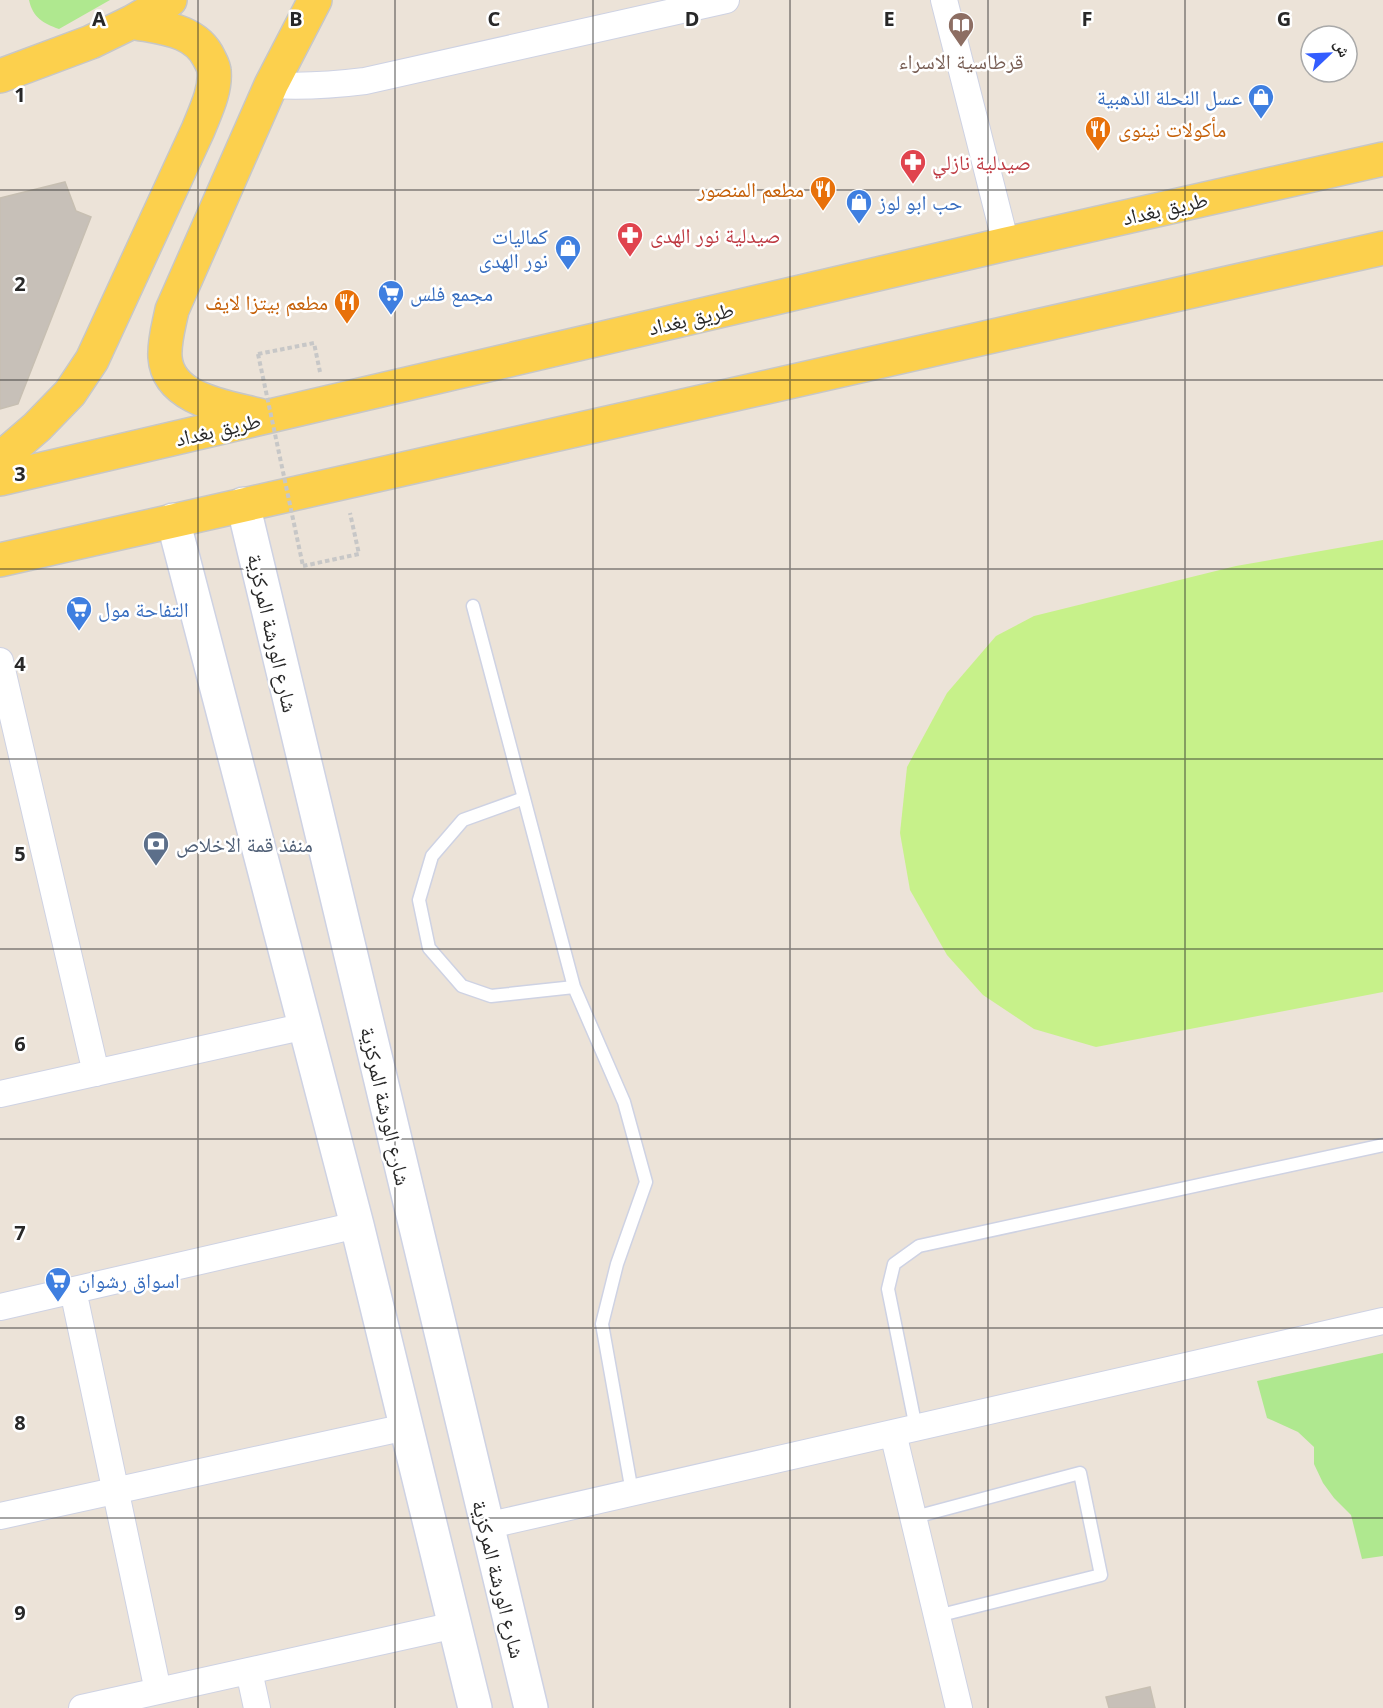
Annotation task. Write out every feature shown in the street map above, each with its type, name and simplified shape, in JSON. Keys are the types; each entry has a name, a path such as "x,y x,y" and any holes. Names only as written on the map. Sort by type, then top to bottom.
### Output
{"main road":[{"path":"0,76 91,42 170,0"},
{"path":"267,417 206,401 185,391 170,376 165,357 166,336 172,310 271,85 315,0"},
{"path":"0,459 37,427 70,393 92,360 198,130 211,95 214,70 196,40 176,30 132,22"},
{"name":"طريق بغداد","path":"0,479 1006,244 1383,159"},
{"path":"0,560 1383,248"},
{"name":"شارع الورشة المركزية","path":"243,504 531,1708"},
{"path":"172,520 357,1225 475,1708"}],"street":[{"path":"271,85 302,87 365,81 726,0"},
{"path":"944,0 1006,244"},
{"path":"0,661 96,1073"},
{"path":"0,1094 306,1026"},
{"path":"0,1307 357,1225"},
{"path":"73,1290 158,1691"},
{"path":"486,1526 1383,1321"},
{"path":"0,1516 406,1427"},
{"path":"905,1431 915,1517 959,1708"},
{"path":"82,1708 455,1625"},
{"path":"249,1671 257,1708"}],"lane":[{"path":"473,606 574,987 624,1102 646,1182 617,1264 603,1324 632,1492"},
{"path":"524,798 462,820 432,856 419,900 429,948 462,986 491,996 574,987"},
{"path":"905,1431 888,1289 894,1264 919,1246 1383,1145"},
{"path":"915,1517 1080,1473 1101,1575 937,1616"}],"path":[{"path":"314,343 258,354 303,566 359,554 343,481"}],"green space":[{"path":"29,0 110,0 59,29 40,19 33,11"},
{"path":"1383,540 1383,992 1096,1047 1034,1029 983,995 947,955 910,890 900,833 907,767 947,693 996,636 1034,616 1236,566"},
{"path":"1383,1353 1383,1556 1362,1559 1351,1515 1323,1483 1314,1464 1314,1447 1298,1432 1267,1418 1257,1381"}],"building":[{"path":"65,182 76,211 91,217 18,404 0,409 0,198"},
{"path":"1150,1687 1155,1708 1109,1708 1106,1697"}],"place":[{"name":"قرطاسية الاسراء","path":"961,48"},
{"name":"عسل النحلة الذهبية","path":"1261,120"},
{"name":"مأكولات نينوى","path":"1098,152"},
{"name":"صيدلية نازلي","path":"913,185"},
{"name":"مطعم المنصور","path":"823,212"},
{"name":"حب ابو لوز","path":"859,225"},
{"name":"صيدلية نور الهدى","path":"630,258"},
{"name":"كماليات نور الهدى","path":"568,271"},
{"name":"مجمع فلس","path":"391,316"},
{"name":"مطعم بيتزا لايف","path":"347,325"},
{"name":"التفاحة مول","path":"79,632"},
{"name":"منفذ قمة الاخلاص","path":"156,867"},
{"name":"اسواق رشوان","path":"58,1303"}]}
